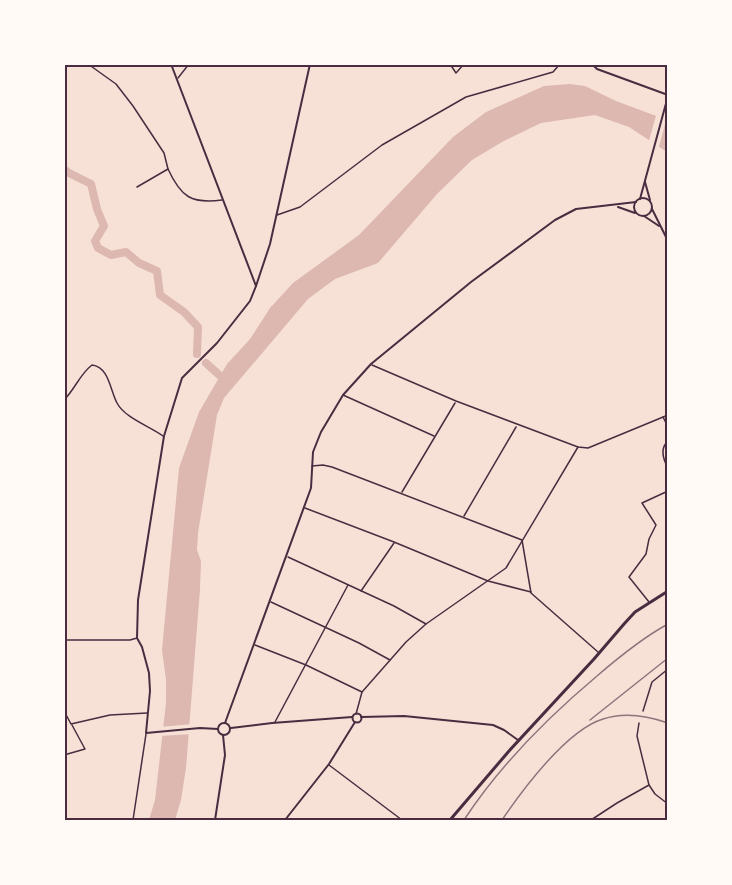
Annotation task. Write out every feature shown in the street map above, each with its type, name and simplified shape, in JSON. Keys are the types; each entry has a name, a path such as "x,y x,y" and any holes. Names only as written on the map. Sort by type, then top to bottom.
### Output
{"main road":[{"path":"450,820 635,612 668,591"}],"street":[{"path":"88,64 116,84 133,106 164,153 168,169 181,192 191,199 210,202 223,200"},
{"path":"171,64 256,286"},
{"path":"177,80 189,64"},
{"path":"133,820 150,691 149,673 142,647 137,638 138,600 164,436 182,378 217,343 250,301 256,286 277,216 310,64"},
{"path":"450,64 456,73 464,64"},
{"path":"277,216 300,207 382,145 466,97 554,72 560,64"},
{"path":"592,64 597,69 668,95"},
{"path":"640,199 668,95 666,88 668,81"},
{"path":"137,187 168,169"},
{"path":"645,179 652,209 668,241"},
{"path":"225,723 311,488 313,452 321,432 343,395 371,364 471,282 555,220 576,210 593,206 615,206 644,198 650,201"},
{"path":"636,202 634,207 638,213"},
{"path":"615,206 643,215 659,226"},
{"path":"643,215 648,214 652,209"},
{"path":"371,364 456,401 578,447 588,448 668,415"},
{"path":"64,400 87,369 96,365 104,371 117,404 124,411 164,436"},
{"path":"343,395 435,436"},
{"path":"402,493 456,401"},
{"path":"663,417 668,427"},
{"path":"464,517 517,425"},
{"path":"668,441 663,446 663,459 668,468"},
{"path":"225,723 231,728 352,717 356,714 362,692 406,642 426,624 506,568 578,447"},
{"path":"312,466 333,467 522,540"},
{"path":"649,602 629,578 646,554 656,525 642,503 668,491"},
{"path":"304,508 488,581 531,592 599,653"},
{"path":"522,540 531,592"},
{"path":"361,591 394,542"},
{"path":"287,556 426,624"},
{"path":"275,723 348,585"},
{"path":"270,601 390,660"},
{"path":"64,640 137,638"},
{"path":"254,645 306,665 362,692"},
{"path":"643,711 652,682 668,669"},
{"path":"64,711 85,749 64,755"},
{"path":"71,724 110,715 148,713"},
{"path":"356,714 361,717 404,716 493,725 519,740"},
{"path":"352,717 355,722"},
{"path":"285,820 329,764 355,722 360,721 361,717"},
{"path":"218,729 219,725 225,723"},
{"path":"639,723 637,736 649,785 655,794 668,804"},
{"path":"146,733 200,728 218,729 223,735 225,754 215,820"},
{"path":"223,735 230,733 231,728"},
{"path":"329,764 402,820"},
{"path":"591,820 649,785"}],"shaded area":[{"path":"570,84 585,86 616,101 667,120 667,152 629,127 595,115 541,123 502,142 472,160 437,194 378,263 335,279 308,299 224,398 217,415 198,533 197,550 201,561 200,589 186,768 181,800 175,820 149,820 155,800 166,703 162,650 179,468 199,412 227,364 250,339 270,308 293,283 359,235 453,137 486,112 544,86"}],"pier":[{"path":"657,112 667,117 658,150 648,144"},
{"path":"193,724 192,734 159,736 160,727"}],"waterway":[{"path":"64,169 91,184 104,226 95,241 98,248 111,255 126,252 139,263 157,271 160,295 184,312 198,327 197,354"},
{"path":"206,363 227,382"}],"railway":[{"path":"464,820 493,780 542,726 622,655 668,624"},
{"path":"590,720 668,658"},
{"path":"502,820 547,762 589,725 603,719 628,715 668,723"}]}
